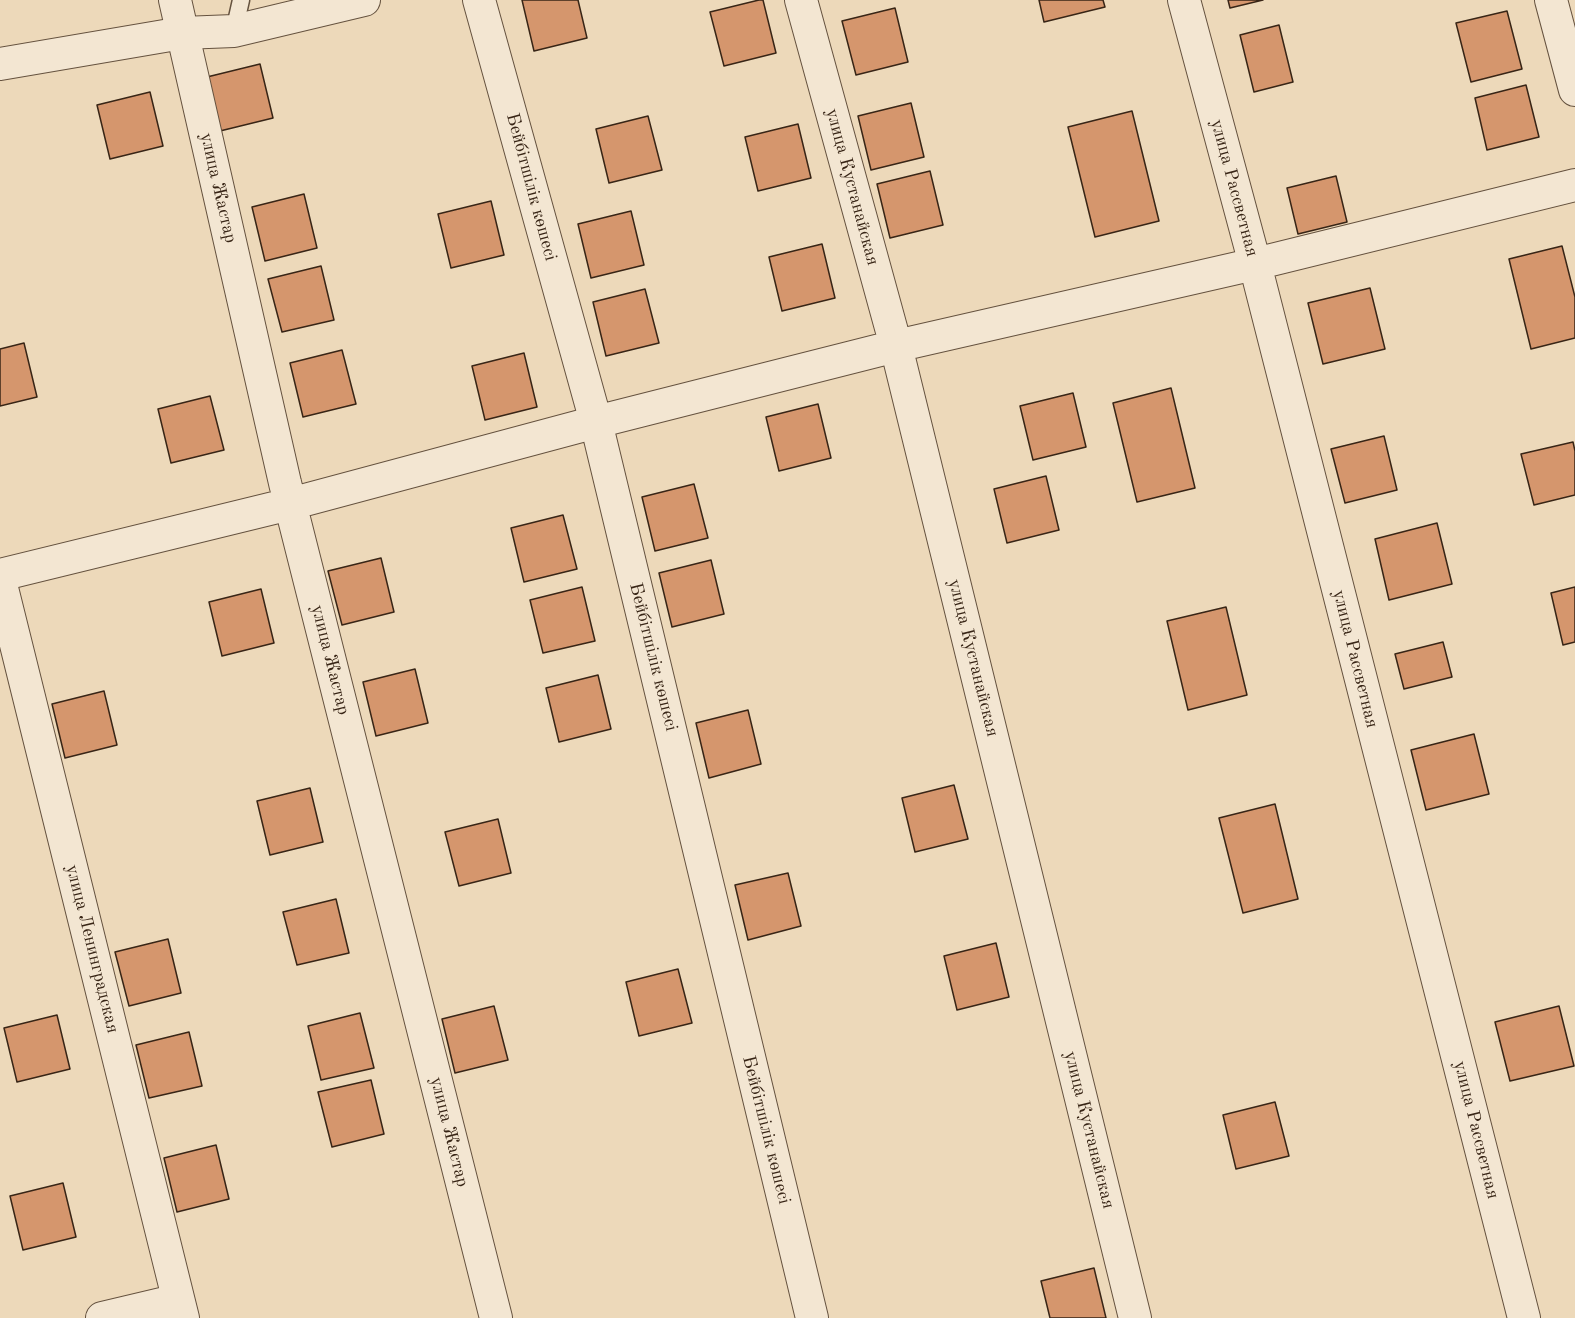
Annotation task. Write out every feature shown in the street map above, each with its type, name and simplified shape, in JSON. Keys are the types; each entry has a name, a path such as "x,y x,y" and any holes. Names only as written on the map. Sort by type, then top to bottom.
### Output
{"street":[{"name":"улица Жастар","path":"175,0 290,504 496,1318"},
{"path":"0,64 182,33 234,31 364,0"},
{"name":"Бейбітшілік көшесі","path":"479,0 596,422 812,1318"},
{"name":"улица Кустанайская","path":"801,0 896,346 1136,1318"},
{"name":"улица Рассветная","path":"1185,0 1255,264 1524,1318"},
{"path":"1551,0 1575,90"},
{"path":"0,575 290,504 596,422 896,346 1255,264 1575,185"},
{"name":"улица Ленинградская","path":"0,580 181,1309"},
{"path":"102,1318 181,1309"}],"lane":[{"path":"234,31 241,0"}],"building":[{"path":"522,0 578,0 587,38 534,51"},
{"path":"763,0 776,53 724,66 710,12"},
{"path":"1039,0 1103,0 1105,7 1044,22"},
{"path":"1228,0 1263,0 1230,8"},
{"path":"895,8 908,62 856,75 842,21"},
{"path":"1507,11 1522,69 1471,82 1456,23"},
{"path":"1279,25 1293,82 1254,92 1240,35"},
{"path":"260,64 273,118 220,131 207,77"},
{"path":"1526,85 1539,137 1487,150 1475,98"},
{"path":"150,92 163,146 110,159 97,105"},
{"path":"911,103 924,157 871,170 858,116"},
{"path":"1132,111 1159,221 1095,237 1068,127"},
{"path":"648,116 662,170 609,183 596,129"},
{"path":"798,124 811,178 758,191 745,137"},
{"path":"930,171 943,225 890,238 877,184"},
{"path":"1336,176 1347,222 1298,234 1287,188"},
{"path":"304,194 317,248 265,261 252,207"},
{"path":"491,201 504,255 451,268 438,214"},
{"path":"631,211 644,265 591,278 578,224"},
{"path":"822,244 835,298 782,311 769,257"},
{"path":"1562,246 1575,297 1575,338 1531,349 1509,259"},
{"path":"321,266 334,320 282,332 268,279"},
{"path":"1370,288 1385,349 1323,364 1308,303"},
{"path":"645,289 659,343 606,356 593,302"},
{"path":"24,343 37,397 0,406 0,349"},
{"path":"342,350 356,404 303,417 290,363"},
{"path":"524,353 537,407 485,420 472,366"},
{"path":"1171,388 1195,488 1137,502 1113,403"},
{"path":"1073,393 1086,447 1033,460 1020,406"},
{"path":"210,396 224,450 171,463 158,409"},
{"path":"818,404 831,458 779,471 766,417"},
{"path":"1384,436 1397,490 1345,503 1331,449"},
{"path":"1573,442 1575,495 1534,505 1521,454"},
{"path":"1046,476 1059,530 1007,543 994,489"},
{"path":"694,484 708,538 655,551 642,497"},
{"path":"563,515 577,569 524,582 511,528"},
{"path":"1437,523 1452,584 1389,600 1375,539"},
{"path":"381,558 394,612 342,625 328,571"},
{"path":"711,560 724,614 672,627 659,573"},
{"path":"582,587 595,641 543,653 530,600"},
{"path":"1575,587 1575,642 1563,645 1551,593"},
{"path":"261,589 274,643 222,656 209,602"},
{"path":"1226,607 1247,695 1188,710 1167,621"},
{"path":"1443,642 1452,677 1404,689 1395,654"},
{"path":"415,669 428,723 376,736 363,682"},
{"path":"598,675 611,729 559,742 546,688"},
{"path":"104,691 117,745 65,758 52,704"},
{"path":"748,710 761,764 709,778 696,723"},
{"path":"1474,734 1489,794 1426,810 1411,750"},
{"path":"954,785 968,839 915,852 902,798"},
{"path":"310,788 323,842 270,855 257,801"},
{"path":"1275,804 1298,899 1243,913 1219,818"},
{"path":"498,819 511,873 459,886 445,832"},
{"path":"788,873 801,926 748,940 735,885"},
{"path":"336,899 349,953 297,965 283,912"},
{"path":"168,939 181,993 129,1006 115,952"},
{"path":"996,943 1009,997 957,1010 944,956"},
{"path":"678,969 692,1023 639,1036 626,982"},
{"path":"494,1006 508,1060 455,1073 442,1019"},
{"path":"1559,1006 1574,1066 1510,1081 1495,1022"},
{"path":"360,1013 374,1068 321,1080 308,1026"},
{"path":"57,1015 70,1069 17,1082 4,1028"},
{"path":"189,1032 202,1086 149,1098 136,1045"},
{"path":"371,1080 384,1134 332,1147 318,1092"},
{"path":"1275,1102 1289,1156 1236,1169 1223,1115"},
{"path":"216,1145 229,1199 177,1212 164,1158"},
{"path":"63,1183 76,1237 23,1250 10,1196"},
{"path":"1094,1268 1106,1318 1050,1318 1041,1281"}]}
